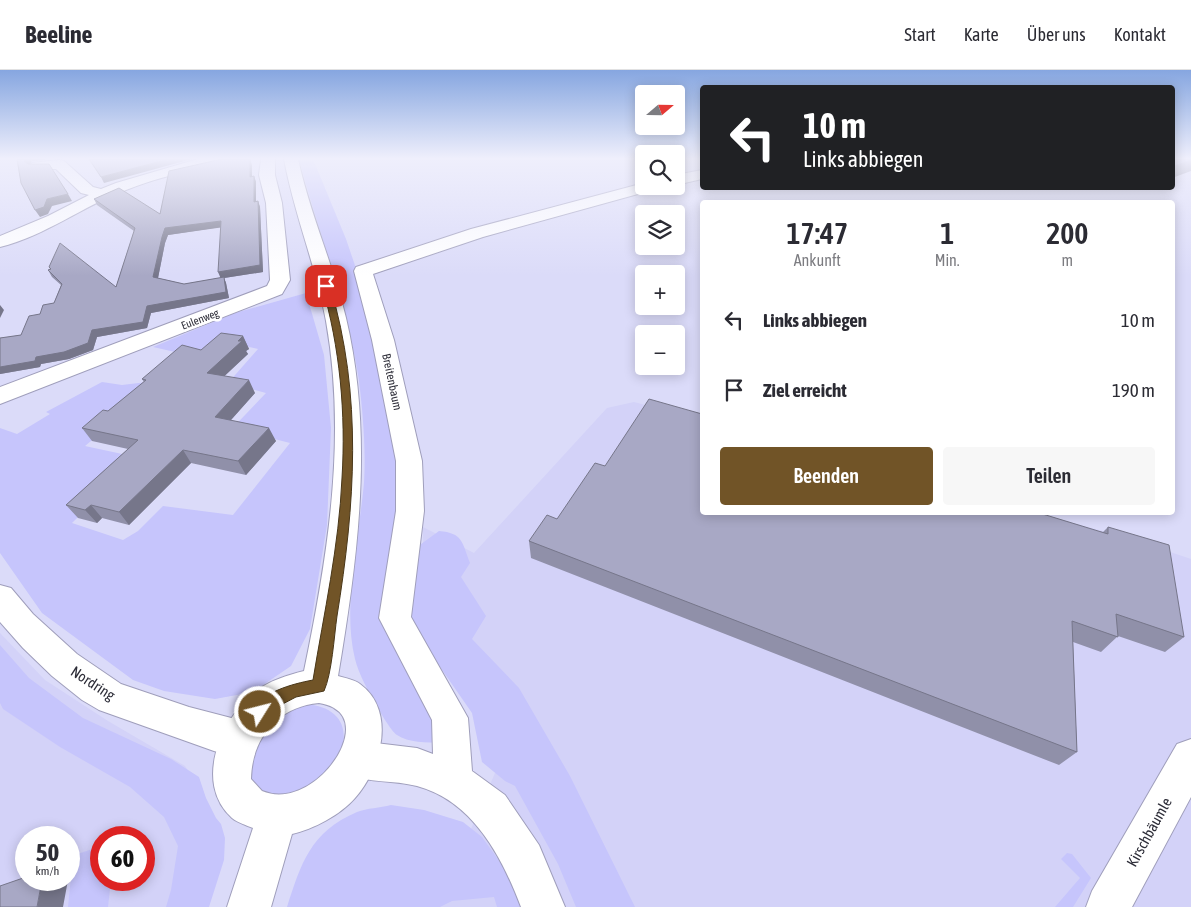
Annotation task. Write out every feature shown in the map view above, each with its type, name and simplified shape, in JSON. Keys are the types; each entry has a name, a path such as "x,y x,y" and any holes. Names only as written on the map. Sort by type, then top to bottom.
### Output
{"street":[{"path":"0,242 54,220 95,198"},
{"name":"Eulenweg","path":"0,396 274,290 280,280 273,198"},
{"path":"300,198 336,319 345,379 348,477 345,513 319,686"},
{"name":"Breitenbaum","path":"454,781 450,718 395,618 410,511 409,461 383,340 363,271 477,232 606,198"},
{"name":"Nordring","path":"0,598 14,618 75,673 108,696 159,716 216,734 239,739"},
{"path":"319,686 330,687 349,696 362,712 366,734 359,760 343,784 319,804 306,810 277,816 253,810 236,794 231,772 239,739 250,722 270,703 294,690 319,686"},
{"name":"Kirschbäumle","path":"1108,907 1191,758"},
{"path":"359,760 417,767 454,781 492,809 524,860 543,907"},
{"path":"249,907 277,816"}],"shaded area":[{"path":"310,198 329,198 346,239 363,289 392,402 402,513 392,582 444,721 441,743 412,741 401,738 394,733 375,704 361,677 355,659 350,617 353,572 365,470 364,432 359,381 348,325"},
{"path":"306,293 324,355 331,428 327,525 310,629 291,666 253,692 215,699 164,691 133,680 42,613 0,553 0,428 17,434 50,414 46,412 102,382 122,385 147,382 145,396 85,446 150,460 132,464 72,523 123,540 138,531 163,506 233,515 290,443 243,431 223,438 266,393 228,383 258,349 227,342 206,359 153,347 235,313"},
{"path":"634,402 700,419 700,515 1043,515 1125,537 1191,559 1191,907 289,907 468,836 501,759 424,623 423,527 474,553 607,408"},
{"path":"439,531 457,536 463,544 470,563 461,577 486,616 472,639 519,688 570,776 635,907 576,907 558,864 515,786 505,781 482,762 472,713 415,631 410,606 417,547"},
{"path":"0,633 45,680 108,721 185,766 197,785 193,907 0,907"},
{"path":"0,645 29,678 83,718 171,759 199,777 206,798 221,824 225,838 224,860 209,907 166,907 171,890 178,846 164,817 130,787 60,747 3,709 0,703"},
{"path":"305,704 320,707 331,712 338,719 343,728 344,738 337,760 330,772 322,779 286,797 260,791 252,782 247,770 248,756 274,717"},
{"path":"391,805 424,810 463,822 482,837 508,873 521,907 497,907 494,897 452,901 440,907 287,907 303,863 318,840 328,829 357,812"},
{"path":"90,850 90,891 110,891 108,907 68,907 70,891 80,891 80,853"},
{"path":"1067,853 1072,854 1091,878 1073,907 1055,907 1080,878 1061,859"}],"building":[{"path":"29,198 51,198 47,199 44,207 35,210"},
{"path":"135,198 160,214 163,198 254,198 254,202 258,201 260,265 218,272 221,221 165,228 153,277 184,284 224,277 226,292 147,306 143,322 92,330 88,343 64,352 36,357 35,361 0,367 0,338 21,335 29,316 40,314 43,305 54,303 62,284 48,270 51,269 49,267 60,243 116,287 135,228 94,199"},
{"path":"221,333 243,336 238,341 242,341 207,373 249,380 215,417 269,428 238,461 183,450 119,512 91,505 85,510 66,505 138,440 82,428 103,410 108,411 146,380 142,379 182,345 201,350"},
{"path":"649,399 700,413 700,515 1046,515 1108,534 1108,527 1169,545 1184,637 1116,614 1118,637 1072,621 1077,752 529,541 547,515 557,519 595,463 605,466"},
{"path":"15,881 15,891 40,891 37,907 0,907 0,886"}],"route":[{"path":"260,712 270,703 294,690 319,686 339,562 348,477 348,438 345,379 336,319 326,286"}]}
